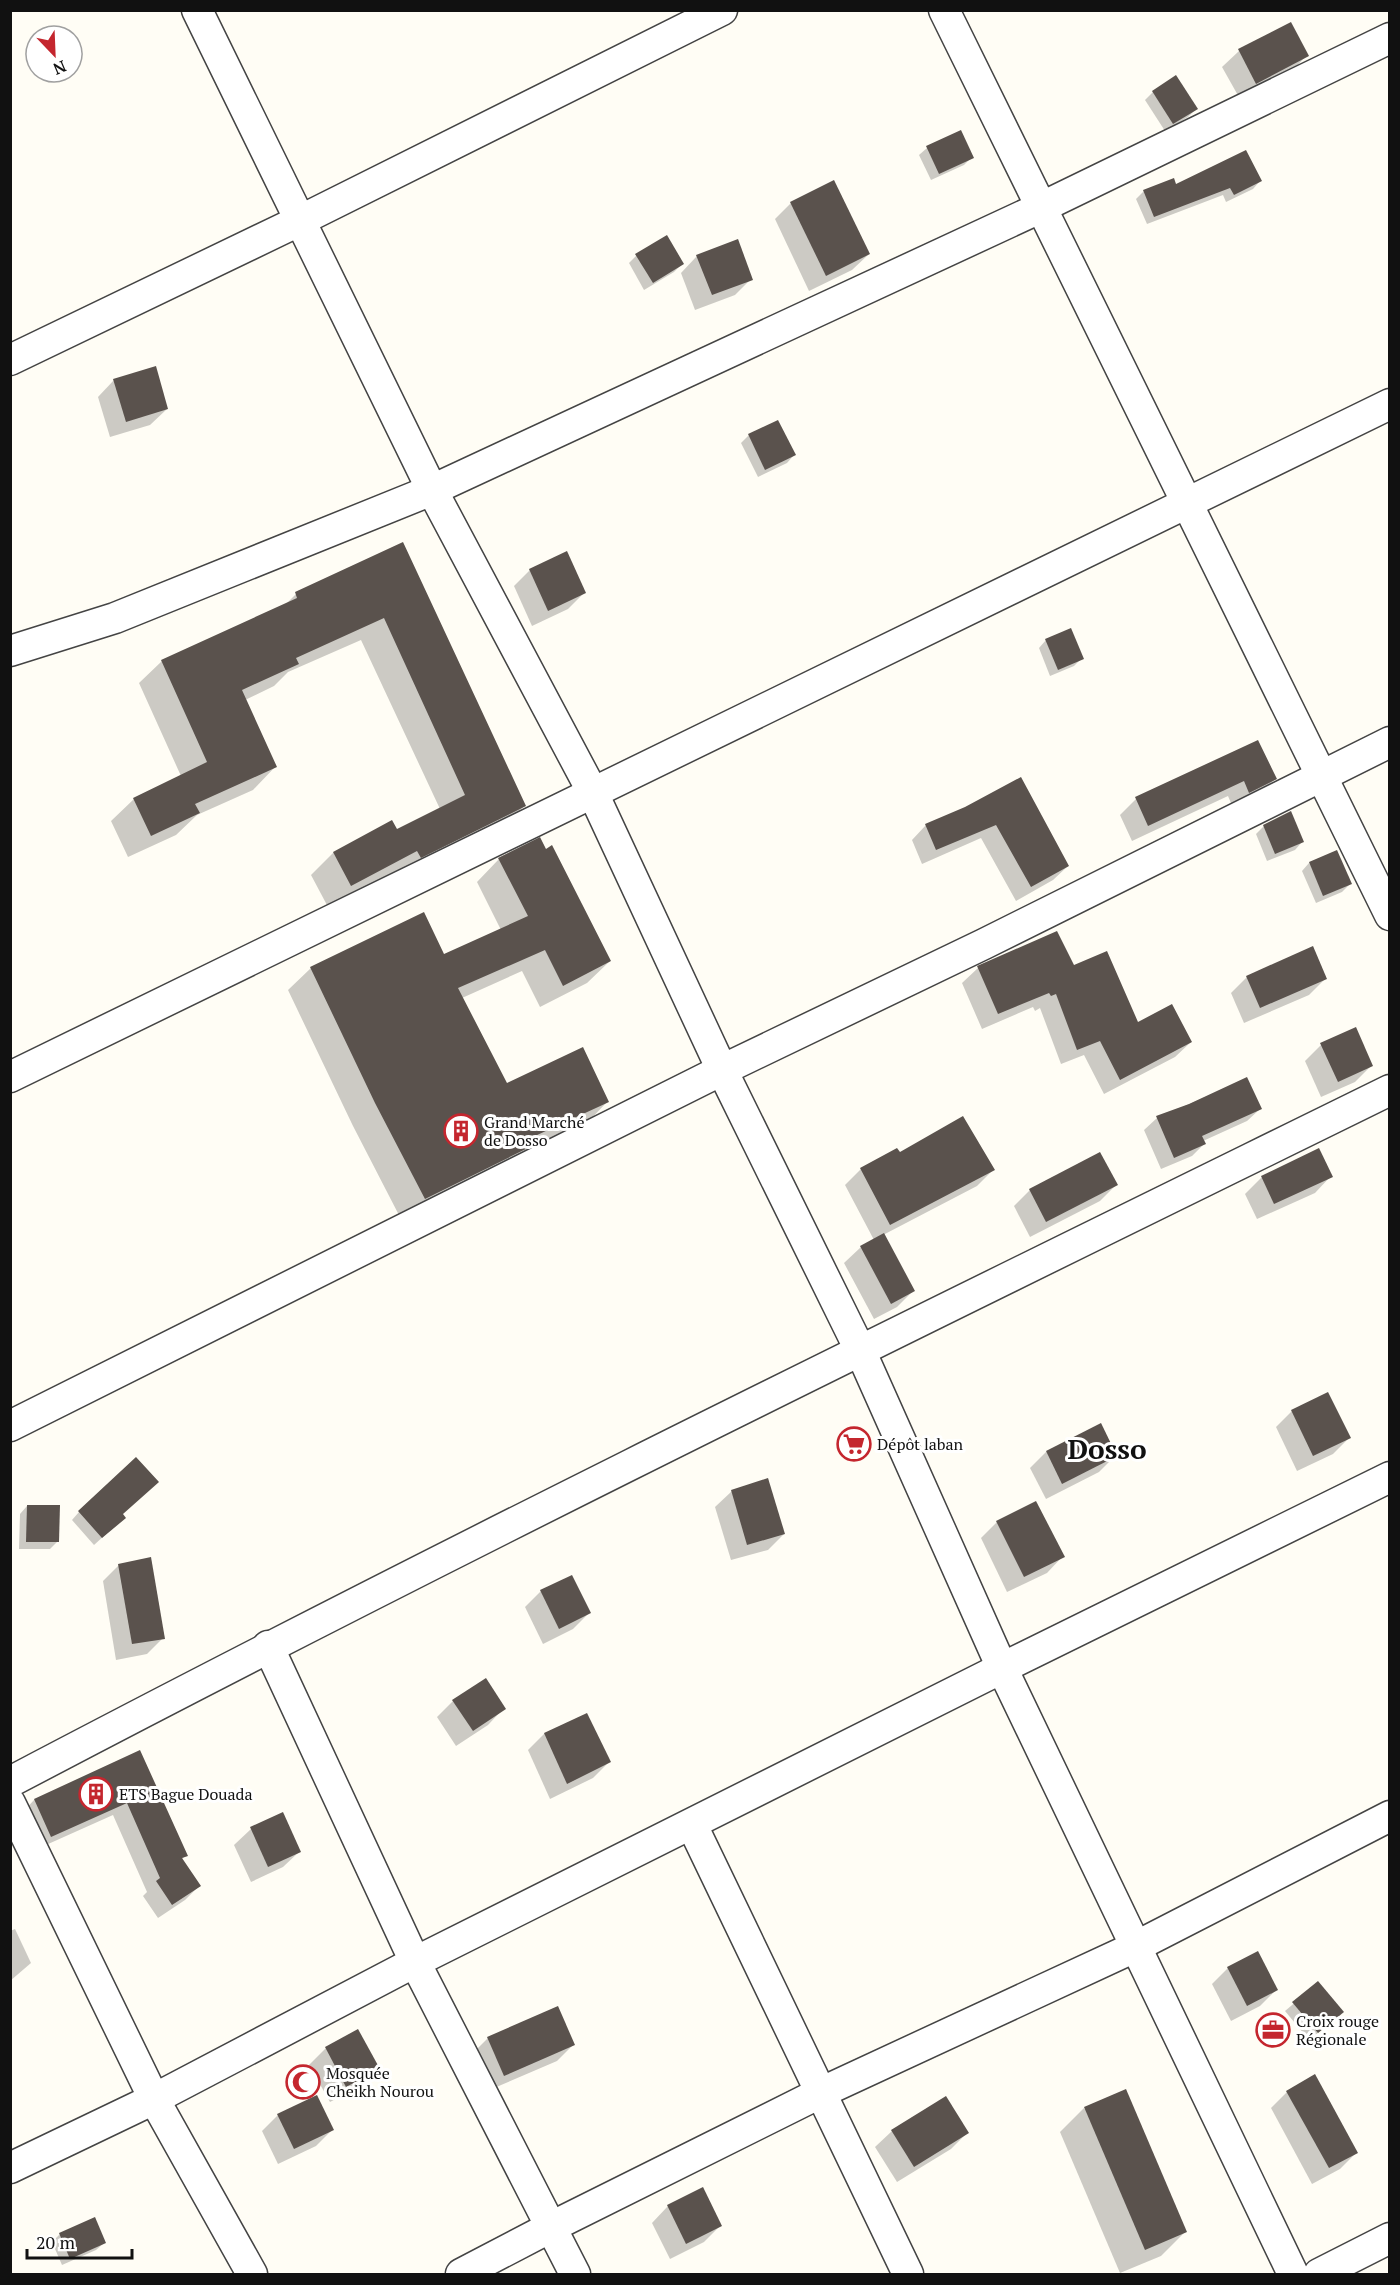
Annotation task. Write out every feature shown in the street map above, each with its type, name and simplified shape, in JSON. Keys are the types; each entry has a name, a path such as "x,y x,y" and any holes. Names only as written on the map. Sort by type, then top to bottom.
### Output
{"street":[{"path":"197,10 432,490 592,791 722,1070 860,1350 1002,1668 1293,2274"},
{"path":"10,360 301,220 722,10"},
{"path":"944,10 1389,915"},
{"path":"10,651 116,618 432,490 1042,207 1389,38"},
{"path":"10,1077 1389,404"},
{"path":"10,1426 722,1070 984,944 1389,742"},
{"path":"10,1782 268,1646 860,1350 1389,1090"},
{"path":"10,2168 154,2099 415,1962 1389,1477"},
{"path":"268,1646 415,1962 575,2274"},
{"path":"10,1803 154,2099 252,2274"},
{"path":"461,2274 820,2093 1135,1947 1389,1816"},
{"path":"692,1825 908,2274"},
{"path":"1319,2274 1389,2238"}],"building":[{"path":"1291,22 1309,56 1256,84 1238,49"},
{"path":"1176,75 1198,109 1173,124 1152,91"},
{"path":"961,130 974,158 939,174 926,146"},
{"path":"1246,150 1262,181 1234,195 1230,188 1154,217 1143,190 1174,178 1176,184"},
{"path":"834,180 870,254 826,276 790,202"},
{"path":"667,235 684,264 653,283 635,254"},
{"path":"738,239 753,280 712,295 696,255"},
{"path":"156,366 168,409 126,422 113,379"},
{"path":"778,420 796,455 765,470 748,434"},
{"path":"403,542 526,806 421,858 417,851 351,886 333,852 392,820 397,829 465,795 384,618 296,658 299,664 242,690 277,767 195,804 200,813 151,836 133,798 207,762 161,660 297,598 295,592"},
{"path":"567,551 586,593 548,611 529,569"},
{"path":"1071,628 1084,659 1058,670 1045,639"},
{"path":"1258,740 1277,779 1249,793 1244,781 1148,826 1135,797"},
{"path":"1021,777 1069,866 1031,887 996,825 936,850 925,824 965,807"},
{"path":"1291,811 1304,842 1275,854 1263,825"},
{"path":"540,837 546,849 552,845 611,961 563,986 545,950 458,988 507,1083 583,1047 609,1102 535,1136 538,1143 425,1199 375,1103 310,967 424,912 444,954 528,916 498,858"},
{"path":"1337,850 1352,884 1323,896 1309,862"},
{"path":"1057,931 1074,965 1107,951 1138,1022 1172,1004 1192,1042 1120,1080 1100,1041 1077,1050 1056,994 1051,996 1049,993 998,1014 977,966"},
{"path":"1313,946 1327,979 1260,1008 1246,976"},
{"path":"1356,1027 1373,1066 1338,1082 1320,1043"},
{"path":"1247,1077 1262,1109 1202,1136 1206,1144 1174,1158 1156,1116 1189,1104"},
{"path":"963,1116 995,1170 890,1225 860,1168 897,1148 900,1152"},
{"path":"1319,1148 1333,1177 1274,1204 1261,1176"},
{"path":"1100,1152 1118,1185 1046,1222 1029,1189"},
{"path":"884,1233 915,1291 891,1304 860,1246"},
{"path":"1328,1392 1351,1438 1313,1456 1291,1410"},
{"path":"1101,1423 1117,1456 1062,1484 1046,1451"},
{"path":"136,1457 159,1482 123,1514 126,1518 102,1538 78,1511"},
{"path":"768,1478 785,1534 747,1545 731,1490"},
{"path":"1036,1501 1065,1557 1024,1577 996,1521"},
{"path":"27,1505 60,1505 59,1542 26,1542"},
{"path":"151,1557 165,1639 132,1644 118,1564"},
{"path":"572,1575 591,1613 559,1629 540,1590"},
{"path":"486,1678 506,1709 473,1731 452,1700"},
{"path":"587,1713 611,1762 567,1784 544,1733"},
{"path":"140,1750 188,1856 182,1858 201,1886 172,1905 156,1881 160,1878 127,1803 51,1837 34,1799"},
{"path":"283,1812 301,1852 268,1867 250,1827"},
{"path":"1258,1951 1278,1990 1247,2006 1227,1967"},
{"path":"1318,1981 1344,2012 1318,2033 1292,2002"},
{"path":"558,2006 575,2045 504,2076 487,2037"},
{"path":"358,2029 380,2069 346,2087 325,2047"},
{"path":"1315,2074 1358,2153 1329,2168 1286,2091"},
{"path":"1126,2089 1187,2232 1145,2250 1084,2107"},
{"path":"317,2095 334,2130 294,2149 277,2114"},
{"path":"946,2096 969,2133 914,2167 891,2130"},
{"path":"703,2187 722,2226 686,2244 667,2205"},
{"path":"95,2217 106,2243 70,2259 59,2233"}],"place":[{"name":"Grand Marché de Dosso","path":"461,1131"},
{"name":"Dépôt laban","path":"854,1444"},
{"name":"ETS Bague Douada","path":"96,1794"},
{"name":"Croix rouge Régionale","path":"1273,2030"},
{"name":"Mosquée Cheikh Nourou","path":"303,2082"}],"district":[{"name":"Dosso","path":"1107,1448"}]}
